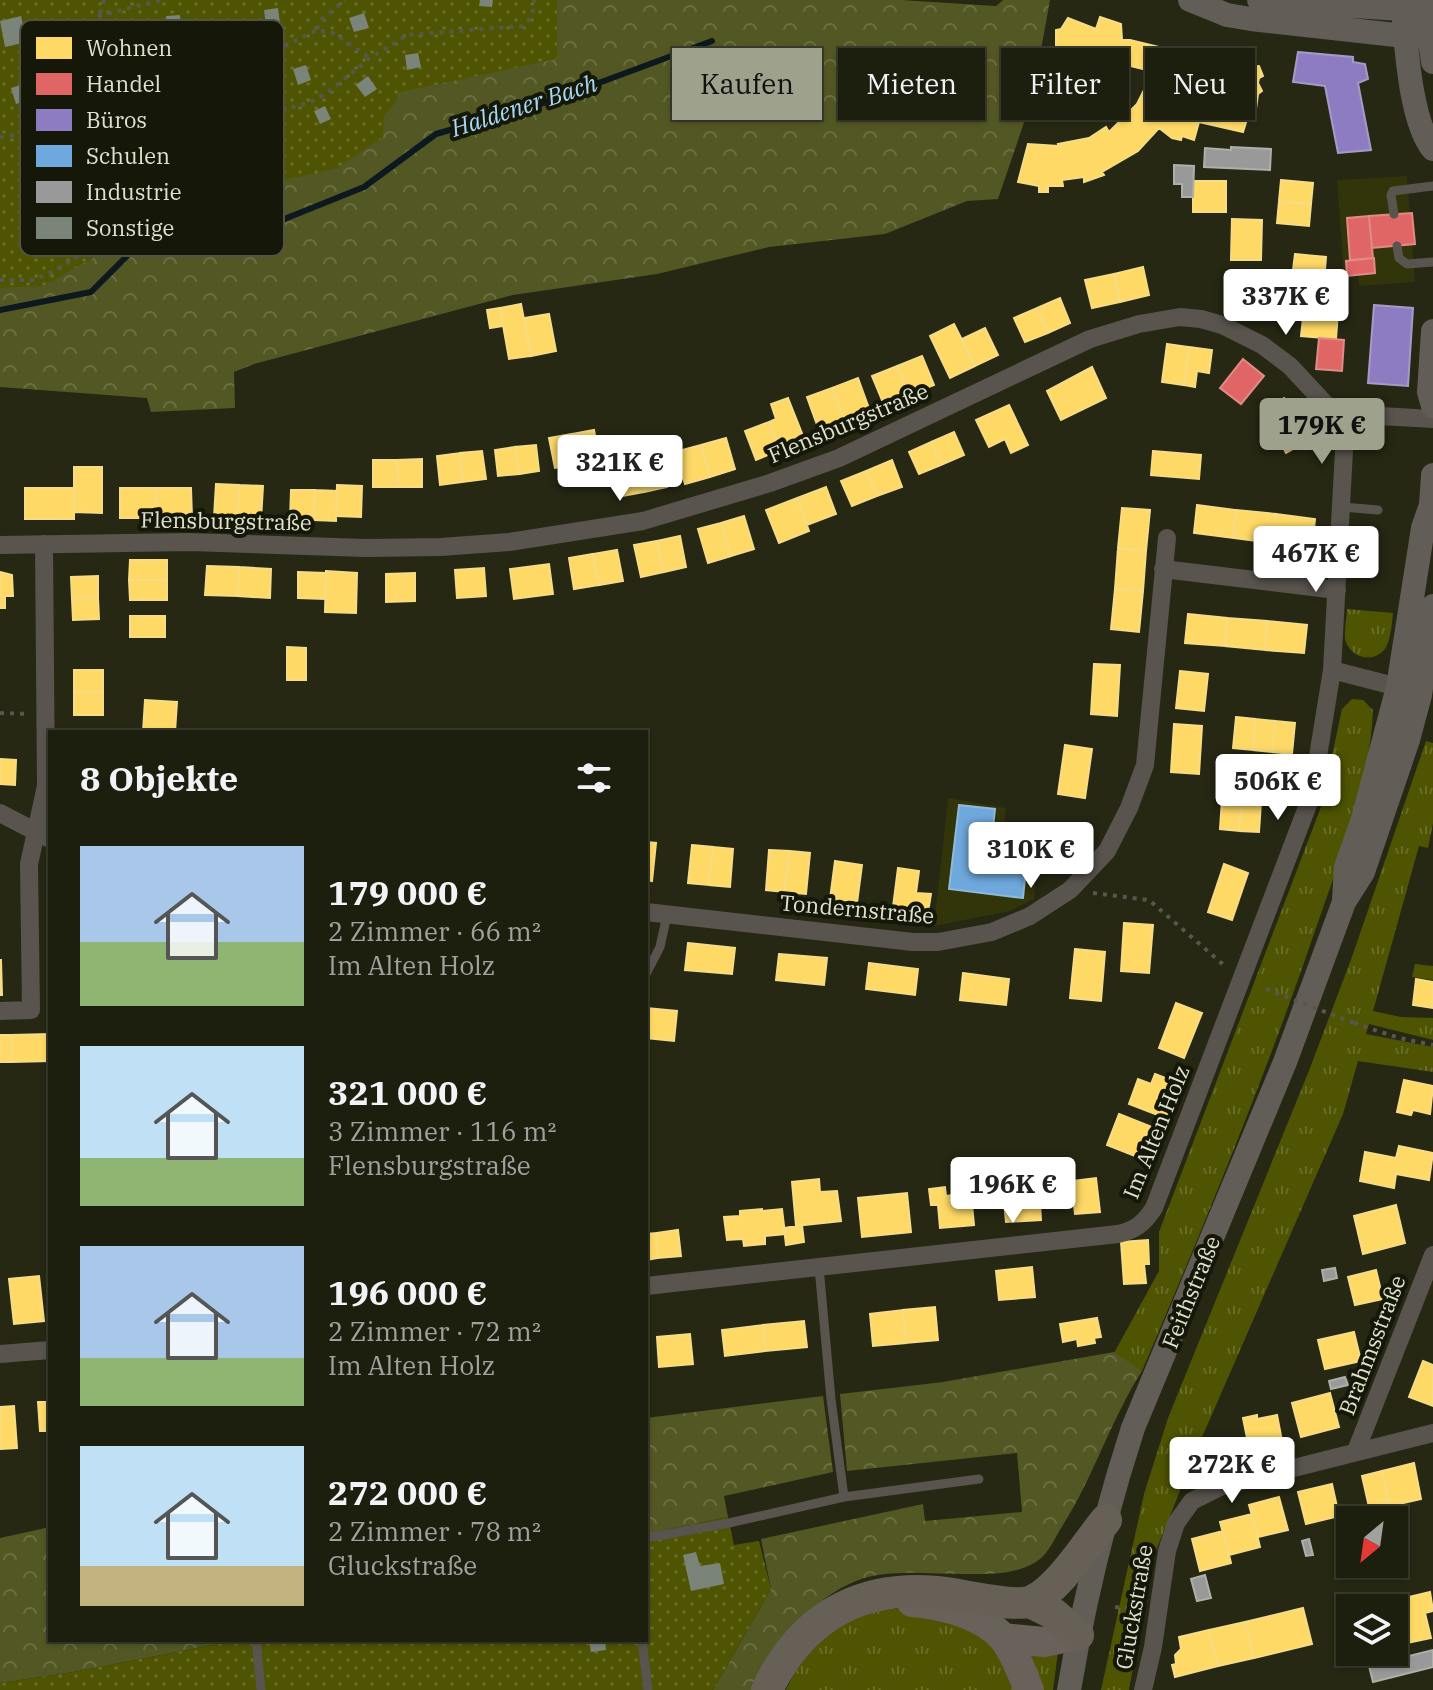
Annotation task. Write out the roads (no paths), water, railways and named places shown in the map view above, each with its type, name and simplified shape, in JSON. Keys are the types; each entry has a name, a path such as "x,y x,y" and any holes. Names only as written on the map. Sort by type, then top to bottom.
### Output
{"highway":[{"path":"1030,1602 1049,1589 1106,1520"},
{"path":"767,1690 802,1635 846,1605 884,1592 914,1591 1030,1602 1054,1614 1078,1635"},
{"path":"781,1690 805,1646 826,1627 852,1613 886,1601 918,1603 957,1611 980,1620 1003,1638 1029,1690"},
{"path":"1003,1638 1044,1642 1078,1635"}],"main road":[{"path":"1259,0 1417,6 1423,36 1433,62"},
{"path":"1203,1 1227,15 1251,19 1423,36"},
{"path":"1423,36 1423,137 1433,149"},
{"path":"1433,331 1429,392 1433,406"},
{"name":"Feithstraße","path":"1344,902 1346,867 1363,819 1398,687 1423,528 1432,508 1433,475"},
{"name":"Feithstraße","path":"1069,1690 1078,1635 1106,1520 1133,1428 1279,1076 1344,902 1363,872 1408,740 1425,675 1433,606"}],"street":[{"name":"Flensburgstraße","path":"0,545 190,542 365,548 441,547 509,542 643,521 770,483 839,458 1090,339 1139,324 1180,317 1201,319 1241,333 1290,366 1330,409 1346,414"},
{"path":"1346,414 1433,419"},
{"name":"Im Alten Holz","path":"648,1286 1133,1231 1154,1208 1309,802 1332,670 1346,414"},
{"name":"Tondernstraße","path":"648,912 913,942 938,942 992,932 1030,916 1070,890 1107,851 1129,808 1145,765 1167,538"},
{"path":"0,1011 31,1010 29,864 43,836 46,786 44,544"},
{"path":"1163,569 1337,590"},
{"path":"1332,670 1398,687"},
{"path":"0,813 43,836"},
{"name":"Brahmsstraße","path":"1356,1451 1433,1255"},
{"path":"0,1354 48,1350"},
{"name":"Gluckstraße","path":"1143,1690 1167,1551 1176,1523 1192,1501 1222,1486 1433,1433"}],"lane":[{"path":"1394,214 1393,191 1433,186"},
{"path":"1397,246 1399,258 1407,264 1433,262"},
{"path":"1342,507 1378,510"},
{"path":"648,970 660,947 667,915"},
{"path":"819,1267 844,1497"},
{"path":"648,1538 844,1497 979,1479"},
{"path":"256,1642 261,1690"},
{"path":"642,1642 648,1690"}],"waterway":[{"name":"Haldener Bach","path":"284,219 364,187 436,134 550,101 712,41"},
{"name":"Haldener Bach","path":"0,310 91,292 127,256"}]}
